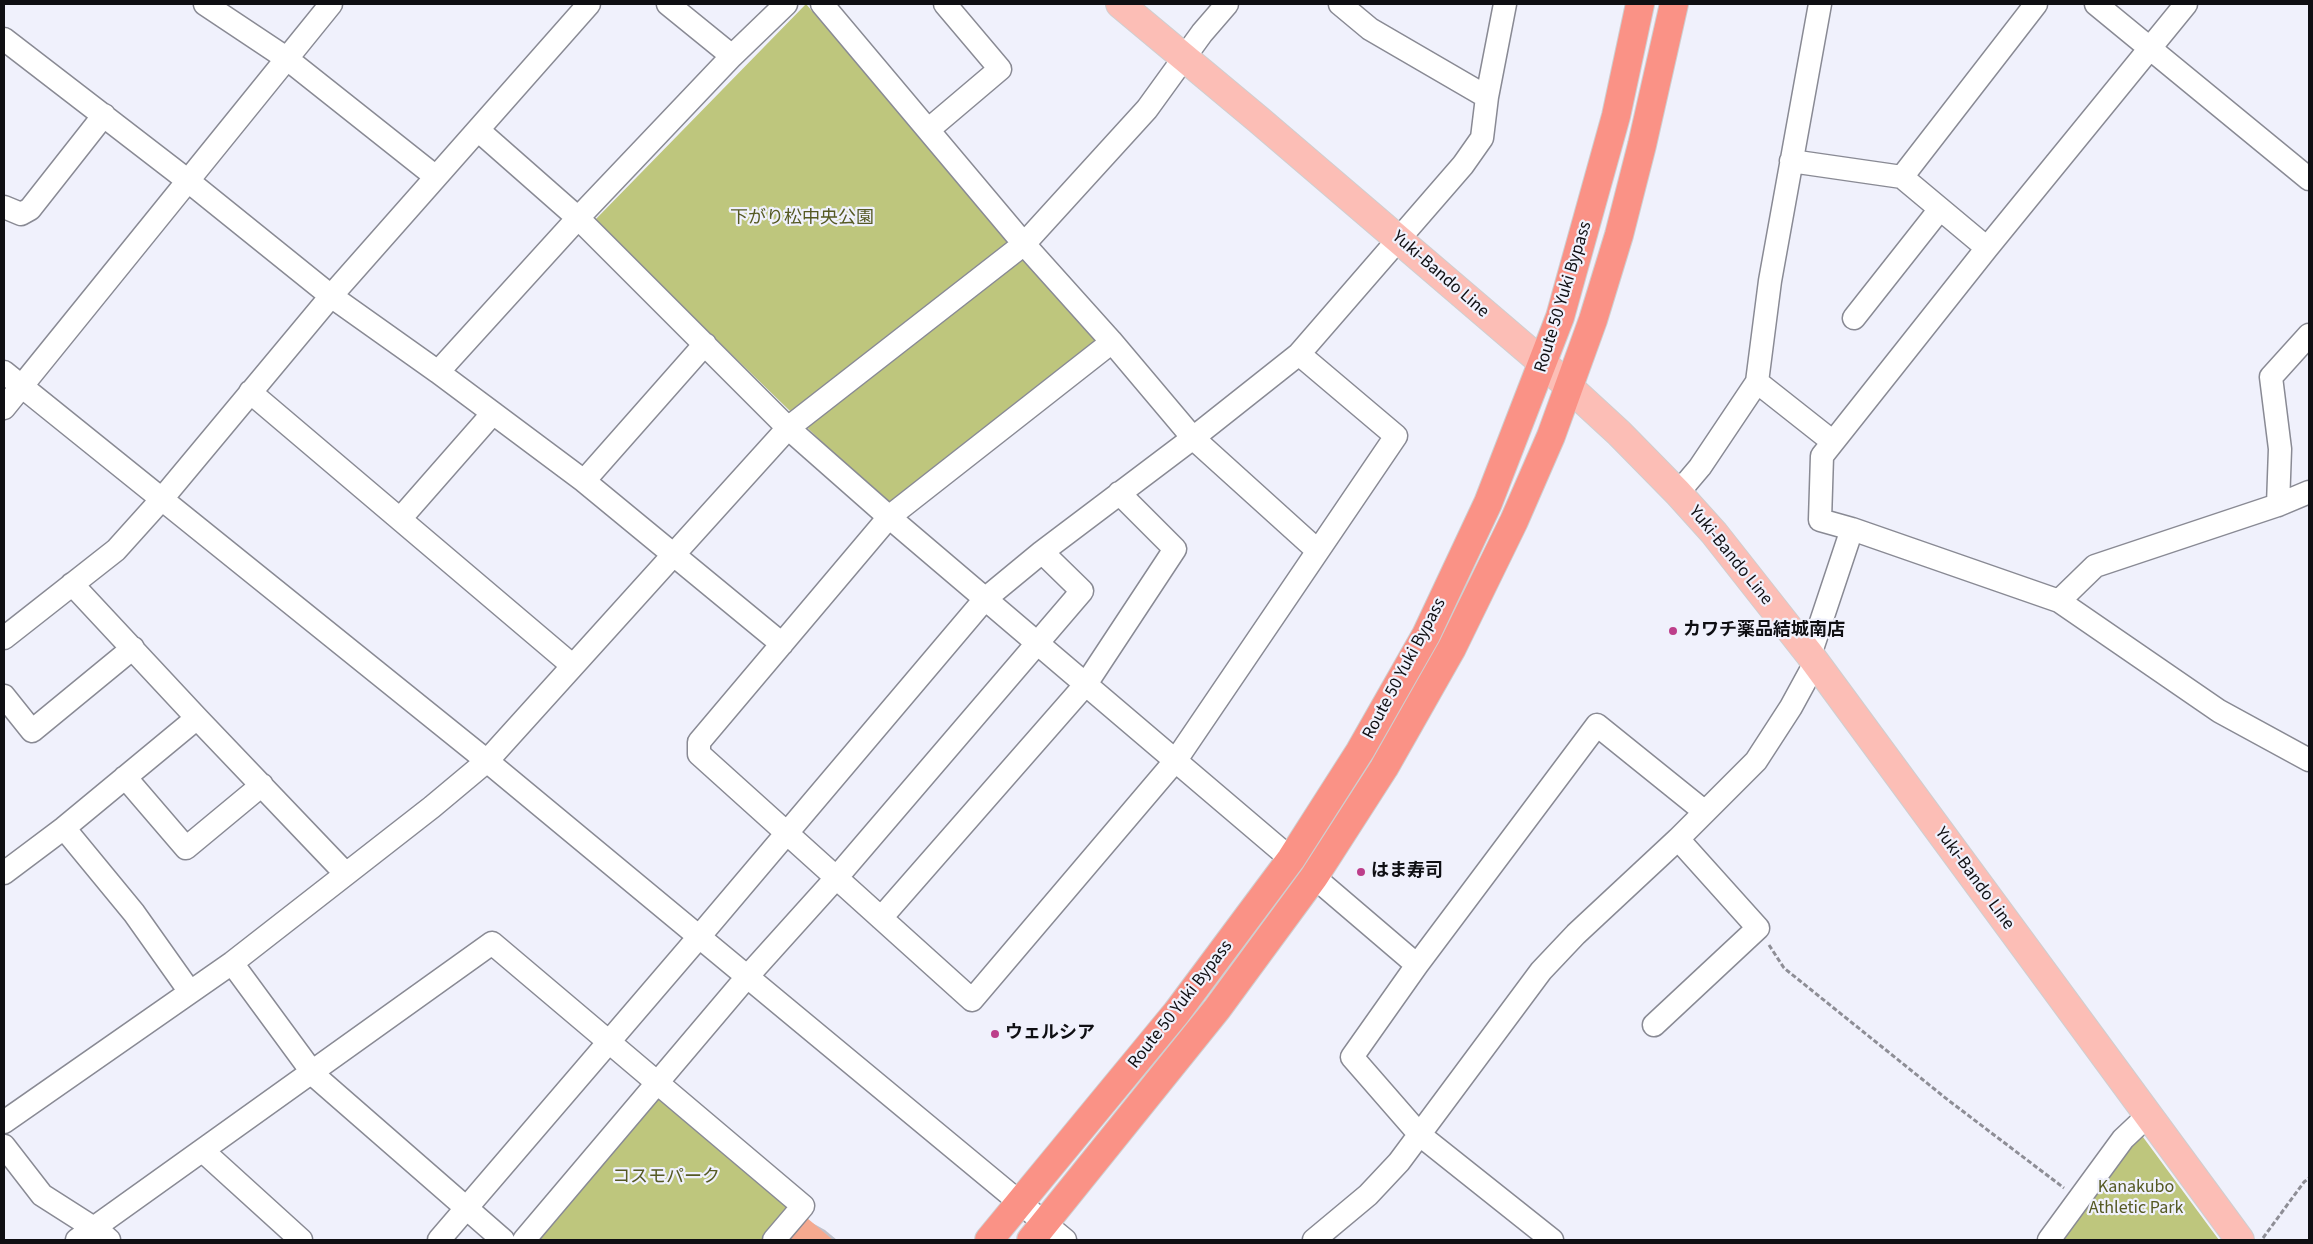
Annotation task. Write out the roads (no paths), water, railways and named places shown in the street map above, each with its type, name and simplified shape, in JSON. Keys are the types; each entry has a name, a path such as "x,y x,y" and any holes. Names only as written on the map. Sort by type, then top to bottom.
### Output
{"highway":[{"name":"Route 50 Yuki Bypass","path":"989,1240 1177,1012 1291,859 1360,751 1426,635 1488,503 1544,364 1563,308 1614,126 1640,4"},
{"name":"Route 50 Yuki Bypass","path":"1047,1235 1314,877 1384,768 1452,648 1514,521 1570,387 1619,235 1642,145 1674,4"}],"main road":[{"name":"Yuki-Bando Line","path":"1120,4 1186,57 1544,364 1678,493 1714,534 1813,659 2240,1240"}],"street":[{"path":"206,4 286,58 436,177"},
{"path":"4,408 330,4"},
{"path":"4,638 116,550 161,500 331,296 589,4"},
{"path":"668,4 732,56"},
{"path":"438,372 578,218 732,56 786,4"},
{"path":"822,4 1024,244 1112,342 1193,438 1318,551"},
{"path":"928,130 1000,69 945,4"},
{"path":"4,1122 232,963 432,808 487,761 788,428 1024,244 1147,109 1202,33 1227,4"},
{"path":"1340,4 1370,29 1487,97"},
{"path":"439,1240 788,833 985,599 1042,552 1193,438 1298,354 1463,165 1482,138 1487,97 1504,4"},
{"path":"1678,493 1700,467 1756,382 1770,281 1820,4"},
{"path":"1902,177 2036,4"},
{"path":"2096,4 2309,178"},
{"path":"2186,4 1987,248 1822,456 1820,520 1852,529 2059,601 2218,711 2309,760"},
{"path":"4,39 187,180 331,296 438,372 584,481 782,644"},
{"path":"4,207 21,214 30,209 104,115"},
{"path":"478,130 578,218 788,428 985,599 1291,859"},
{"path":"1791,161 1902,177 1987,248"},
{"path":"1854,318 1940,209"},
{"path":"2278,505 2280,449 2271,377 2309,334"},
{"path":"1112,342 890,517 699,742 699,754 972,1000 1176,760 1396,436 1298,354"},
{"path":"584,481 705,344"},
{"path":"4,372 487,761 746,978 1020,1203 1047,1235"},
{"path":"1756,382 1833,442"},
{"path":"250,392 573,666"},
{"path":"400,519 493,413"},
{"path":"2059,601 2095,566 2278,505 2309,492"},
{"path":"881,918 1086,684 1175,549 1119,493"},
{"path":"1314,1240 1368,1195 1420,1135 1460,1082 1502,1020 1541,971 1576,934 1678,839 1756,761 1796,700 1813,659 1852,529"},
{"path":"524,1240 746,978 837,877 1082,591 1042,552"},
{"path":"72,584 196,718 346,874"},
{"path":"4,696 32,730 133,648"},
{"path":"4,873 64,828 196,718"},
{"path":"1552,1240 1420,1135 1352,1057 1417,965 1597,725 1705,812"},
{"path":"125,777 186,848 262,785"},
{"path":"64,828 134,913 190,992"},
{"path":"1654,1025 1758,928 1678,839"},
{"path":"1314,877 1417,965"},
{"path":"4,1146 42,1195 93,1236 203,1151 492,943 803,1206 774,1240"},
{"path":"232,963 313,1073 503,1240"},
{"path":"2049,1240 2123,1139 2140,1123 2151,1119"},
{"path":"203,1151 301,1240"}],"place":[{"name":"カワチ薬品結城南店","path":"1673,631"},
{"name":"はま寿司","path":"1361,872"},
{"name":"ウェルシア","path":"995,1034"}],"park label":[{"name":"下がり松中央公園","path":"802,219"},
{"name":"コスモパーク","path":"666,1178"},
{"name":"Kanakubo Athletic Park","path":"2136,1198"}]}
